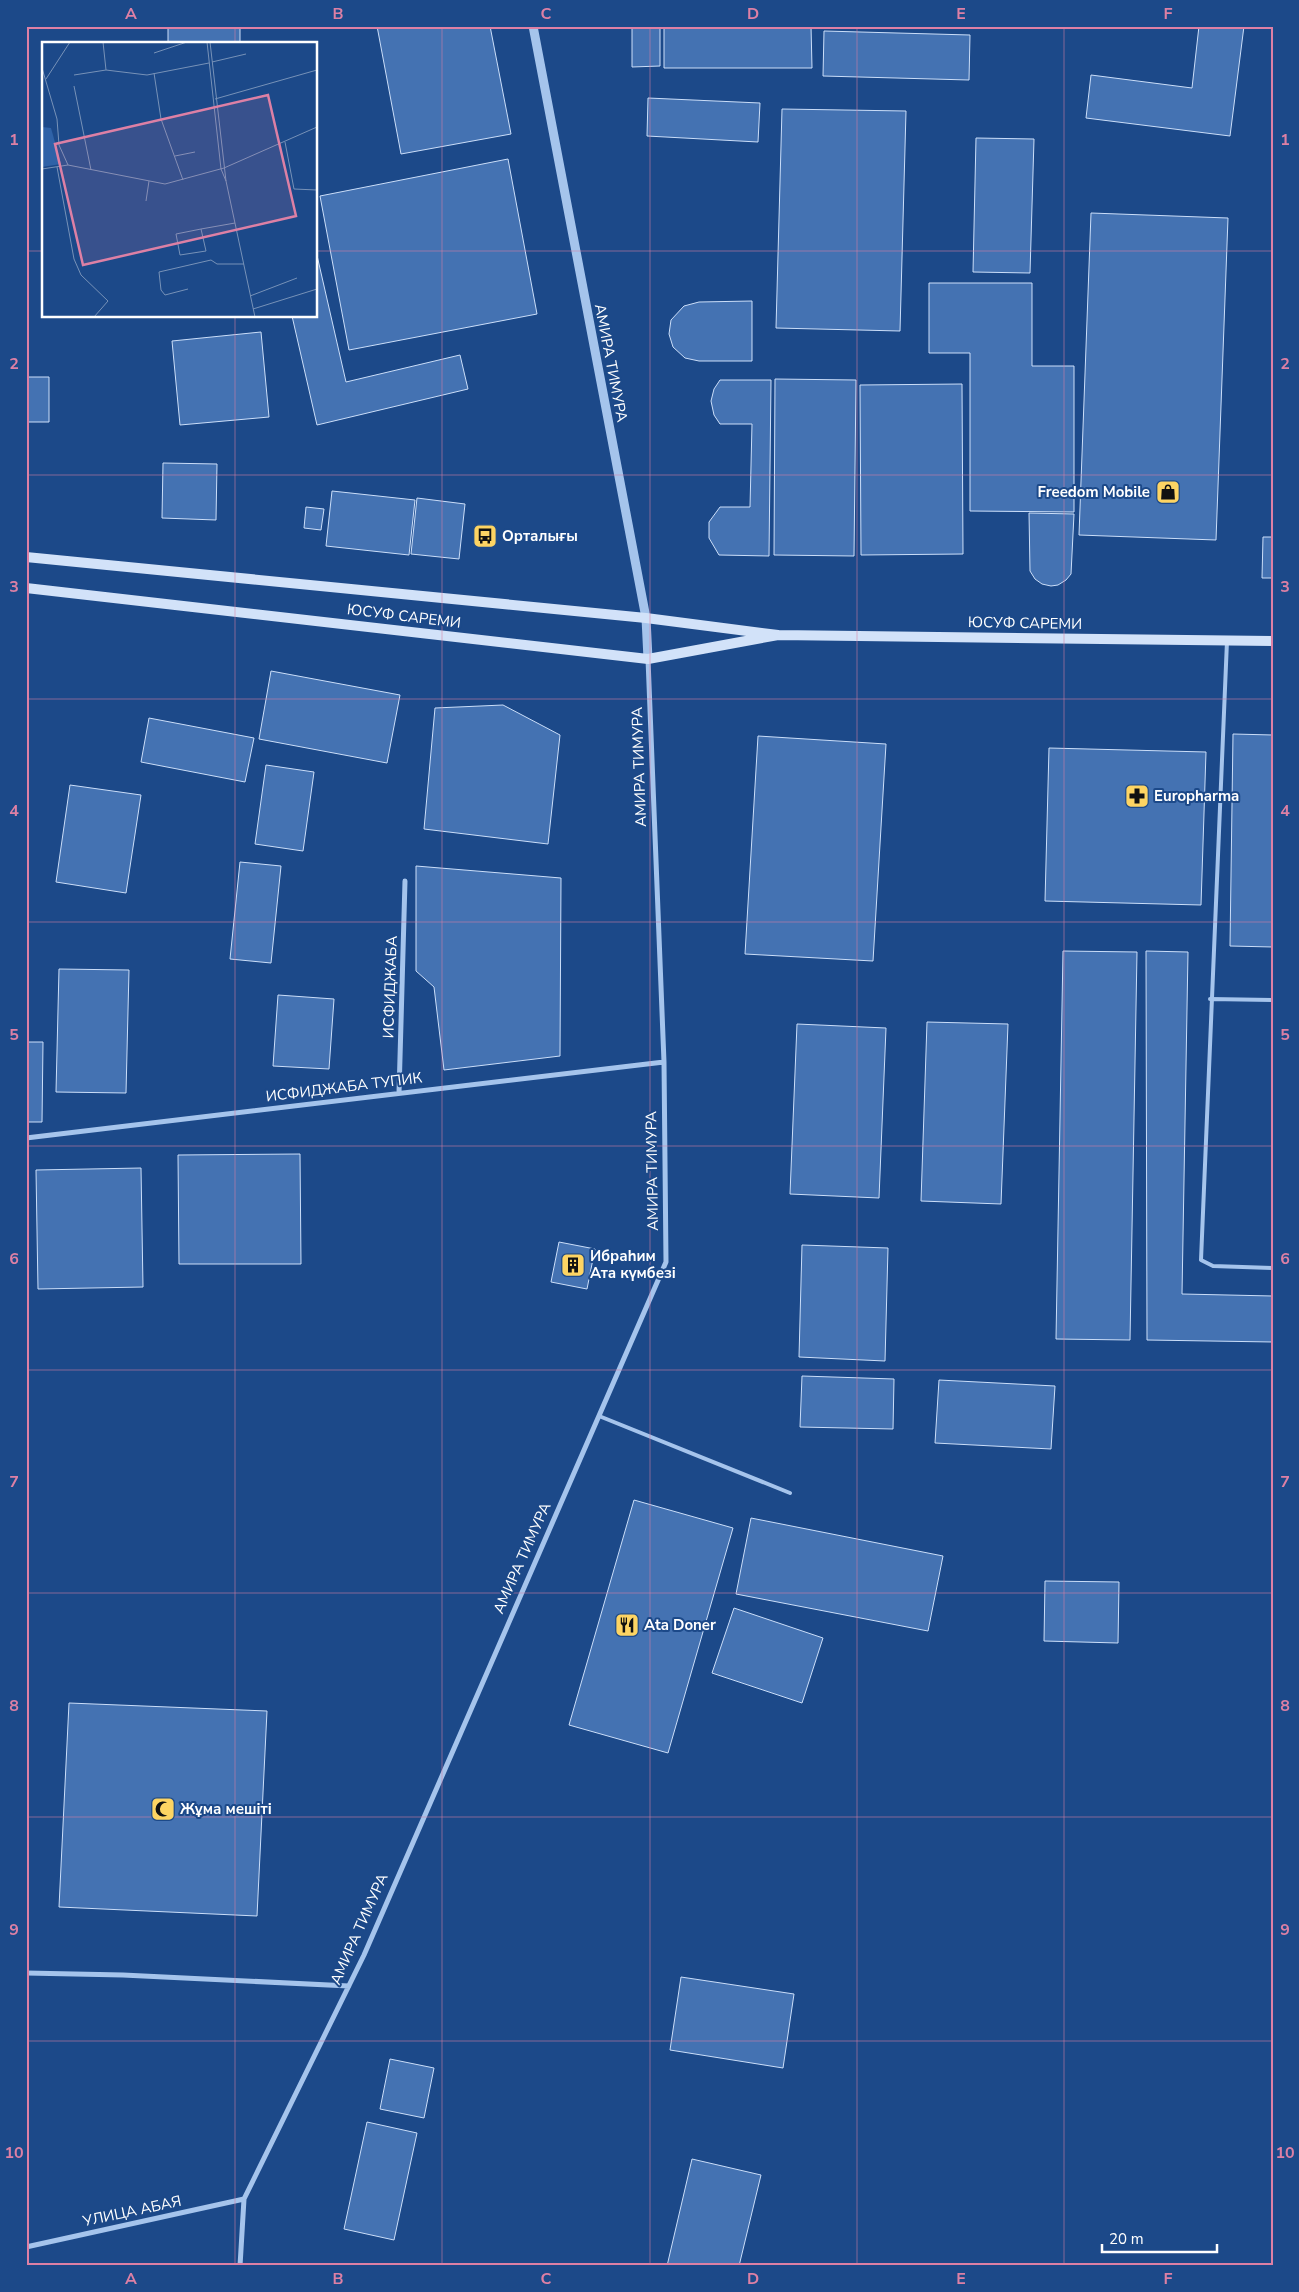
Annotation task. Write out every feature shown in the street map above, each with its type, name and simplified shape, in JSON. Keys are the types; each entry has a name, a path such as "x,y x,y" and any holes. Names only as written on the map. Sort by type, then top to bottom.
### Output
{"main road":[{"name":"ЮСУФ САРЕМИ","path":"26,557 646,618 778,635 1273,641"},
{"name":"ЮСУФ САРЕМИ","path":"26,588 648,659 778,635"}],"street":[{"name":"АМИРА ТИМУРА","path":"240,2266 244,2199 349,1986 666,1262 664,1062 646,618 533,26"},
{"name":"ИСФИДЖАБА","path":"400,1093 405,881"},
{"name":"ИСФИДЖАБА ТУПИК","path":"26,1138 664,1062"},
{"path":"26,1973 123,1975 349,1986"},
{"name":"УЛИЦА АБАЯ","path":"26,2247 244,2199"}],"lane":[{"path":"1227,641 1200,1260 1213,1266 1273,1268"},
{"path":"1210,999 1273,1000"},
{"path":"599,1416 790,1492"}],"building":[{"path":"168,26 240,26 240,42 168,42"},
{"path":"377,26 490,26 511,134 401,154"},
{"path":"632,26 660,26 660,66 632,67"},
{"path":"664,26 811,26 812,68 664,68"},
{"path":"1199,26 1244,26 1230,136 1086,118 1091,75 1192,88"},
{"path":"824,31 970,35 969,80 823,76"},
{"path":"648,98 760,103 758,142 647,136"},
{"path":"782,109 906,111 900,331 776,328"},
{"path":"976,138 1034,139 1030,273 973,272"},
{"path":"508,159 537,314 349,350 320,196"},
{"path":"1091,213 1228,218 1216,540 1079,535"},
{"path":"318,260 346,382 460,355 468,389 317,425 292,318 318,318"},
{"path":"929,283 1032,283 1032,366 1074,366 1074,512 970,511 970,353 929,353"},
{"path":"752,301 752,361 699,361 685,358 673,347 669,334 671,320 684,306 699,302"},
{"path":"261,332 269,417 180,425 172,341"},
{"path":"26,377 49,377 49,422 26,422"},
{"path":"775,379 856,380 854,556 774,555"},
{"path":"720,380 771,380 769,556 719,555 709,538 709,522 720,507 750,507 752,424 720,424 714,415 711,401 714,389"},
{"path":"962,384 963,554 861,555 860,385"},
{"path":"163,463 217,464 216,520 162,518"},
{"path":"332,491 415,500 409,555 326,546"},
{"path":"417,498 465,504 459,559 411,554"},
{"path":"306,507 324,509 321,530 304,528"},
{"path":"1029,513 1074,514 1071,574 1058,585 1042,584 1035,579 1030,571"},
{"path":"1263,537 1273,537 1273,578 1262,578"},
{"path":"271,671 400,695 387,763 259,739"},
{"path":"503,705 560,735 548,844 424,829 435,708"},
{"path":"149,718 254,738 245,782 141,762"},
{"path":"1233,734 1273,735 1273,947 1230,946"},
{"path":"758,736 886,744 873,961 745,954"},
{"path":"1049,748 1206,752 1201,905 1045,901"},
{"path":"266,765 314,772 303,851 255,844"},
{"path":"70,785 141,795 126,893 56,882"},
{"path":"240,862 281,866 271,963 230,959"},
{"path":"416,866 561,878 560,1056 444,1070 434,987 416,971"},
{"path":"1063,951 1137,952 1130,1340 1056,1339"},
{"path":"1146,951 1188,952 1182,1294 1273,1296 1273,1342 1147,1340"},
{"path":"59,969 129,970 126,1093 56,1092"},
{"path":"278,995 334,999 329,1069 273,1066"},
{"path":"927,1022 1008,1024 1001,1204 921,1201"},
{"path":"797,1024 886,1028 879,1198 790,1194"},
{"path":"26,1042 43,1042 42,1122 26,1122"},
{"path":"300,1154 301,1264 179,1264 178,1155"},
{"path":"141,1168 143,1287 38,1289 36,1170"},
{"name":"Ибраhим Ата күмбезі","path":"559,1242 595,1249 587,1289 551,1282"},
{"path":"802,1245 888,1248 885,1361 799,1357"},
{"path":"802,1376 894,1379 893,1429 800,1427"},
{"path":"939,1380 1055,1386 1051,1449 935,1443"},
{"path":"634,1500 733,1528 668,1753 569,1725"},
{"path":"751,1518 943,1556 928,1631 736,1594"},
{"path":"1045,1581 1119,1582 1118,1643 1044,1641"},
{"path":"734,1608 823,1638 802,1703 712,1673"},
{"name":"Жұма мешіті","path":"69,1703 267,1711 257,1916 59,1907"},
{"path":"681,1977 794,1994 783,2068 670,2050"},
{"path":"390,2059 434,2068 424,2118 380,2109"},
{"path":"367,2122 417,2133 394,2240 344,2229"},
{"path":"692,2159 761,2175 739,2266 667,2266"}],"place":[{"name":"Freedom Mobile","path":"1168,492"},
{"name":"Орталығы","path":"485,536"},
{"name":"Europharma","path":"1137,796"},
{"name":"Ибраhим Ата күмбезі","path":"573,1265"},
{"name":"Ata Doner","path":"627,1625"},
{"name":"Жұма мешіті","path":"163,1809"}]}
